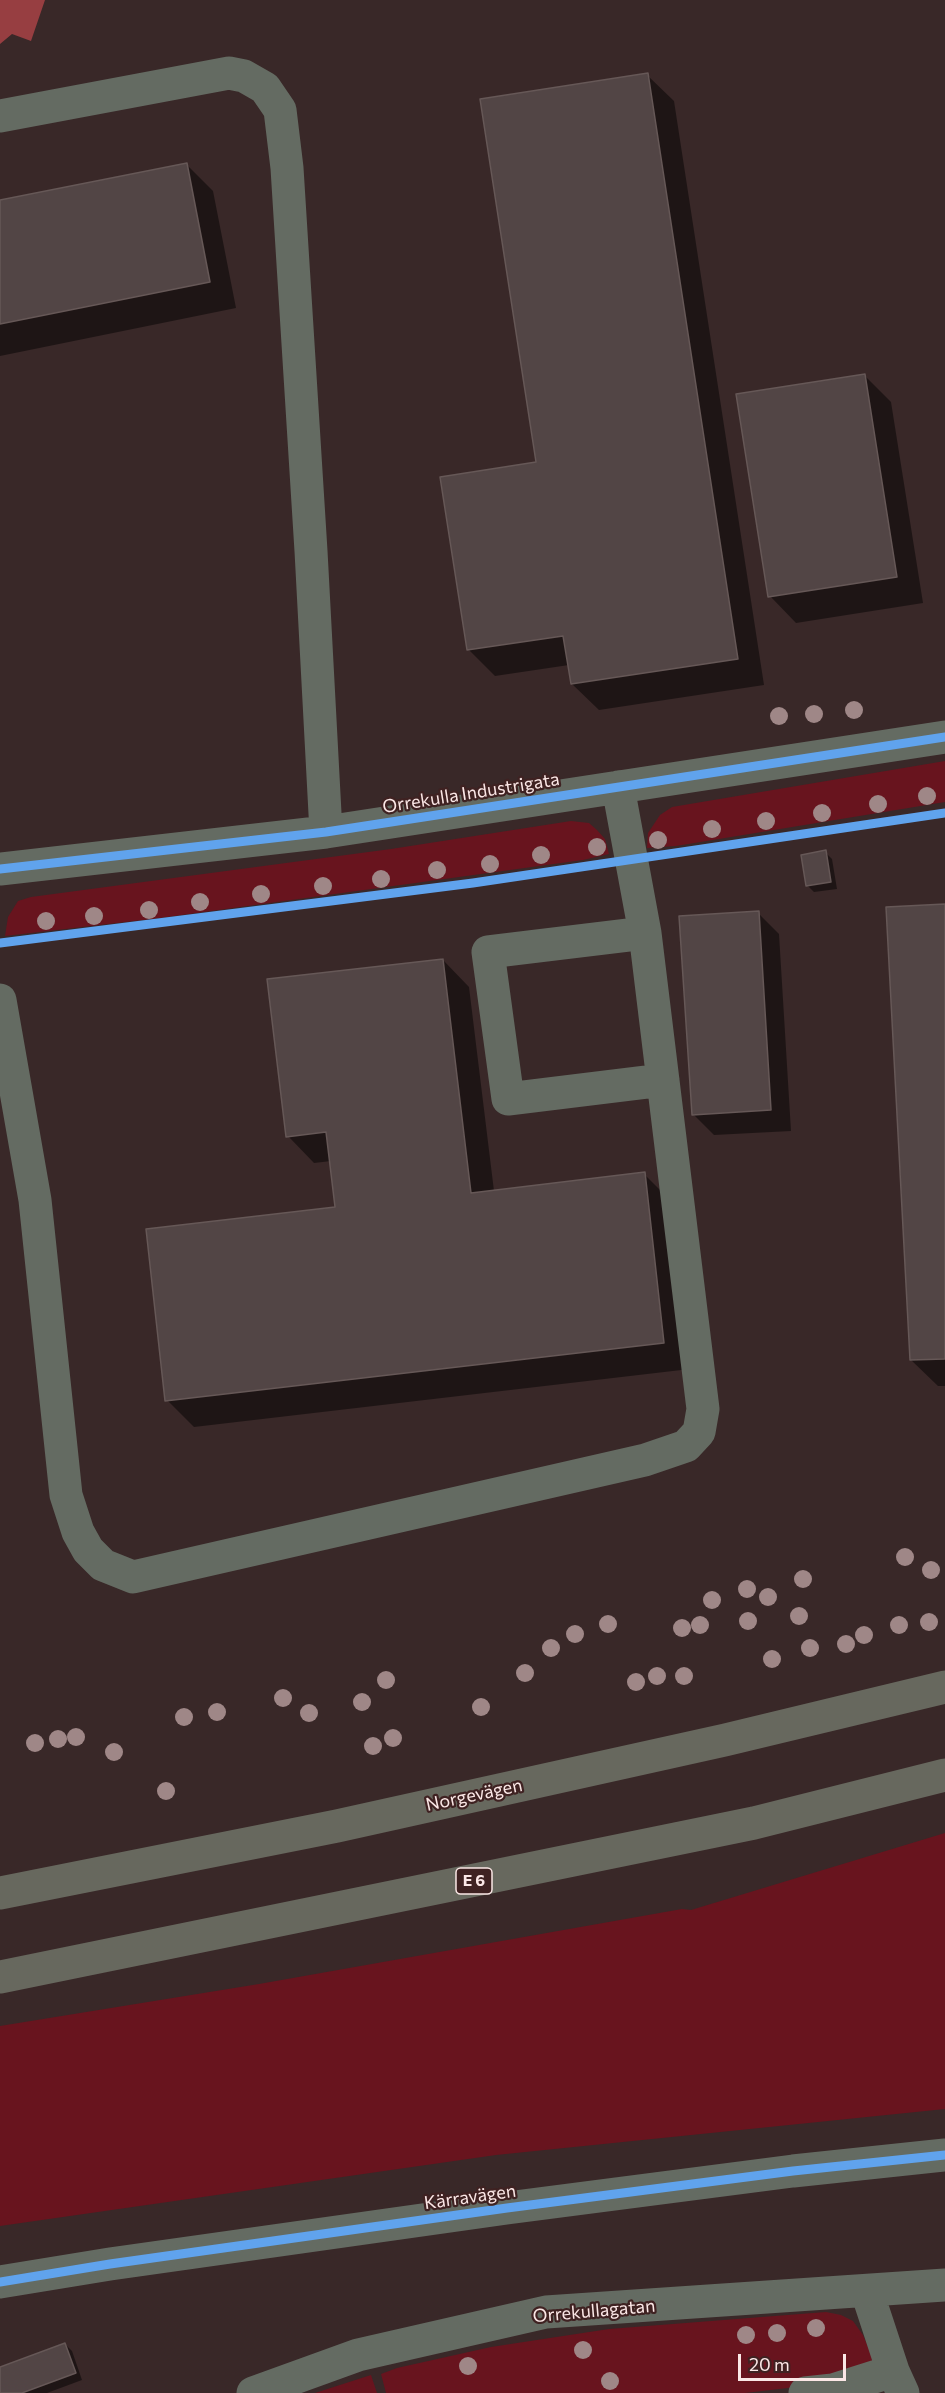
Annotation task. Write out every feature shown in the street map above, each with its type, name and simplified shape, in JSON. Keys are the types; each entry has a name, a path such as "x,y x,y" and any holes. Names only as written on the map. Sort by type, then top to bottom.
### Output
{"highway":[{"name":"Norgevägen","path":"0,1893 337,1826 725,1740 945,1687"},
{"name":"E 6","path":"0,1977 754,1822 945,1774"}],"street":[{"path":"0,116 229,73 244,76 265,88 280,110 287,168 326,832"},
{"name":"Orrekulla Industrigata","path":"0,869 326,832 945,737"},
{"path":"1,1010 35,1200 66,1495 78,1532 88,1550 103,1564 134,1577 645,1460 686,1446 699,1432 703,1409 645,933 618,787"},
{"path":"645,933 488,951 508,1099 663,1080"},
{"name":"Kärravägen","path":"0,2282 110,2264 507,2208 793,2171 945,2155"},
{"name":"Orrekullagatan","path":"254,2393 358,2355 546,2312 945,2285"},
{"path":"805,2393 898,2382 867,2292"}],"shaded area":[{"path":"0,0 45,0 31,41 12,34 0,44"},
{"path":"945,761 945,802 676,846 647,848 648,833 660,815 672,807"},
{"path":"571,821 589,823 605,839 609,854 583,860 160,918 5,936 8,917 18,901 31,897 391,849"},
{"path":"945,1833 945,2109 496,2155 0,2226 0,2026 259,1984 682,1909 691,1910"},
{"path":"826,2312 841,2315 853,2321 863,2335 874,2361 822,2384 745,2393 386,2393 381,2374 397,2368 491,2347 609,2329"},
{"path":"371,2375 377,2393 315,2393"}],"building":[{"path":"648,73 738,659 571,684 563,636 467,650 440,477 536,462 480,99"},
{"path":"187,163 210,282 0,324 0,200"},
{"path":"865,374 897,577 768,597 736,394"},
{"path":"826,850 831,882 806,886 801,855"},
{"path":"945,904 945,1359 910,1360 886,907"},
{"path":"759,911 771,1110 692,1115 679,916"},
{"path":"443,959 471,1193 645,1172 664,1343 165,1401 146,1229 335,1207 326,1132 286,1137 267,979"},
{"path":"65,2343 76,2373 22,2393 0,2393 0,2367"}],"cycle path":[{"path":"0,869 326,832 945,737"},
{"path":"0,943 473,883 945,813"},
{"path":"0,2282 110,2264 507,2208 793,2171 945,2155"}]}
